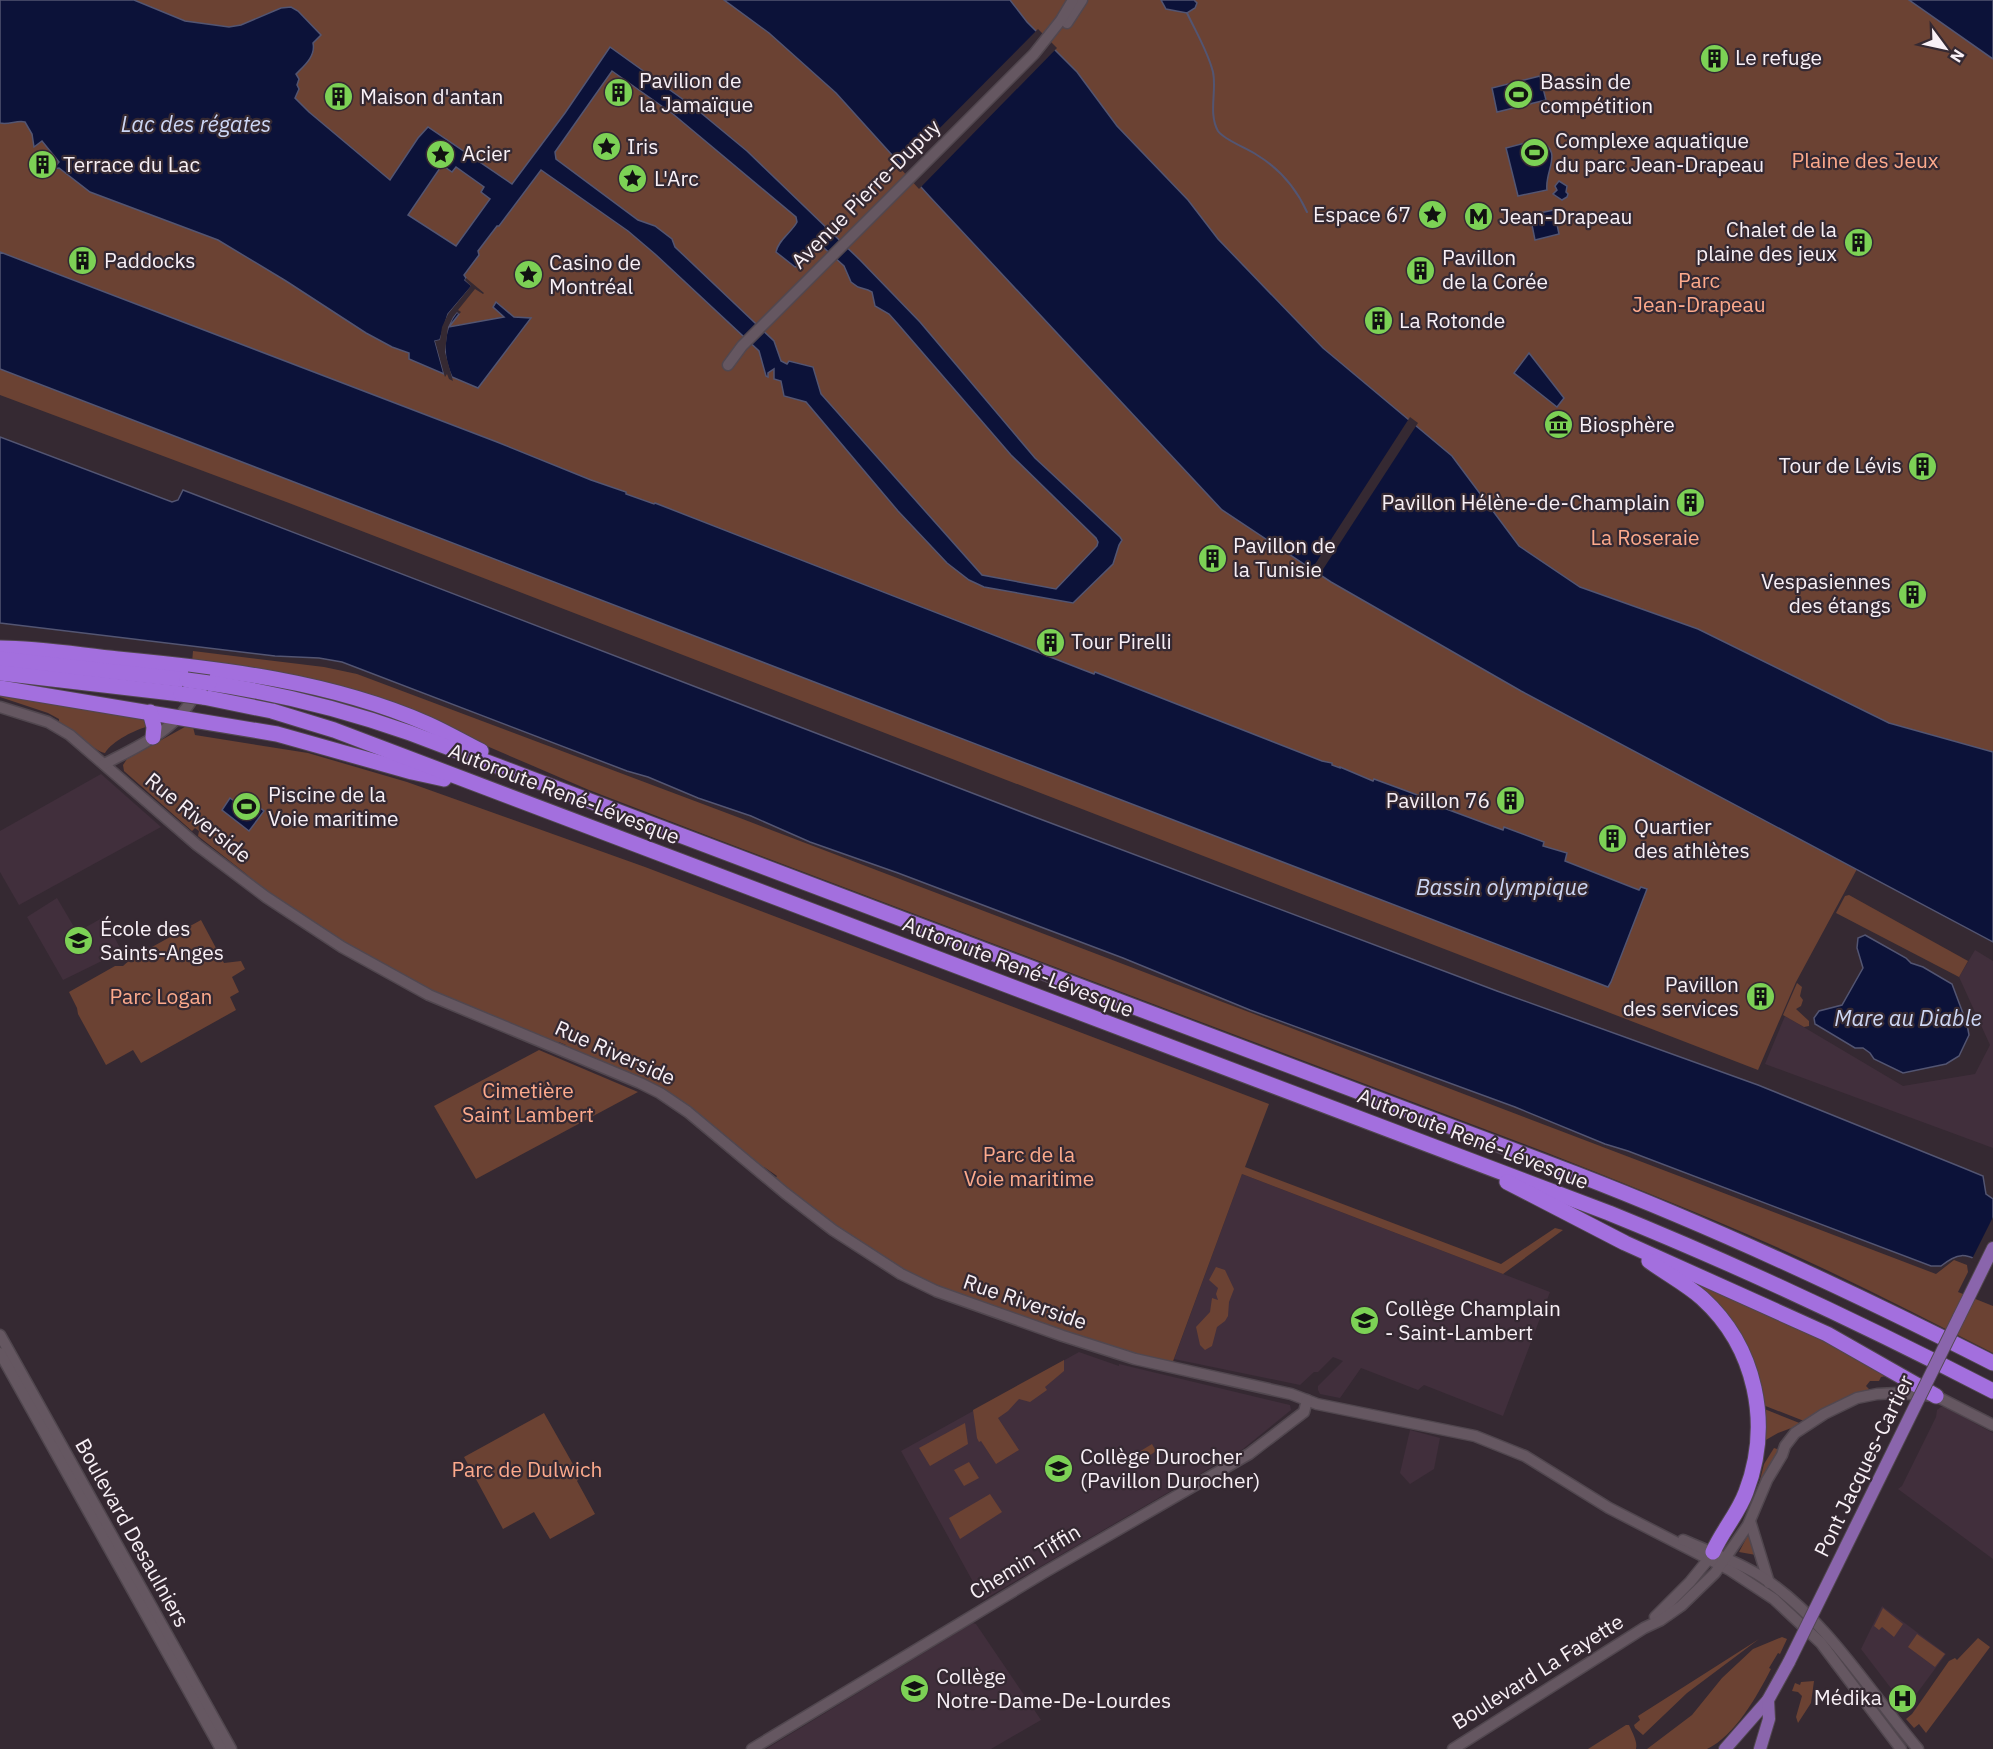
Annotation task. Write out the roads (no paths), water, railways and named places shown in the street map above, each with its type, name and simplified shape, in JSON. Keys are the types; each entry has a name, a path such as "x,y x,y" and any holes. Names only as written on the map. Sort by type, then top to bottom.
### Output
{"highway":[{"path":"0,648 203,667 320,689 381,706 429,724 550,786"},
{"name":"Autoroute René-Lévesque","path":"0,659 206,690 261,692 380,723 1637,1198 1831,1282 1993,1363"},
{"name":"Autoroute René-Lévesque","path":"0,673 184,687"},
{"path":"0,688 278,734 412,772 499,792"},
{"name":"Autoroute René-Lévesque","path":"206,690 258,708 309,721 1647,1228 1764,1278 1876,1331 1993,1391"},
{"path":"150,712 153,737"},
{"path":"1462,1157 1543,1202 1625,1243 1827,1334 1936,1396"},
{"path":"1625,1243 1692,1290 1712,1308 1738,1344 1753,1380 1758,1419 1753,1469 1742,1502 1717,1559"}],"main road":[{"name":"Pont Jacques-Cartier","path":"1725,1749 1768,1700 1789,1662 1993,1248"},
{"name":"Pont Jacques-Cartier","path":"1761,1749 1769,1719 1768,1700"}],"street":[{"path":"1034,54 1061,20 1073,0"},
{"path":"1034,54 1060,32 1082,0"},
{"name":"Avenue Pierre-Dupuy","path":"728,365 748,340 1034,54"},
{"path":"104,764 153,737 180,717 194,697 203,667"},
{"name":"Rue Riverside","path":"0,707 56,726 80,742 207,854 328,939 382,971 429,995 660,1093 688,1112 813,1215 861,1249 914,1281 967,1303 1110,1351 1173,1369 1291,1394 1326,1406 1460,1432 1494,1442 1525,1456 1609,1508 1651,1528 1676,1536 1717,1559"},
{"name":"Boulevard Desaulniers","path":"0,1335 231,1749"},
{"name":"Boulevard Desaulniers","path":"0,1353 221,1749"},
{"name":"Boulevard La Fayette","path":"1453,1749 1688,1601 1717,1559 1750,1521 1785,1446 1795,1433 1815,1419 1848,1402 1871,1395 1891,1393 1936,1396 1993,1425"},
{"name":"Chemin Tiffin","path":"752,1749 1036,1578 1249,1454 1304,1412 1307,1400"},
{"path":"1750,1521 1769,1583"},
{"path":"1717,1559 1769,1583 1792,1602 1838,1646 1918,1749"},
{"path":"1717,1559 1774,1599 1812,1633 1901,1749"}],"water":[{"name":"Lac des régates","path":"0,0 134,0 185,21 229,27 241,25 281,8 291,7 298,11 321,35 313,43 313,52 309,60 296,74 299,79 297,85 299,89 295,98 390,180 428,127 512,184 610,47 695,108 747,151 860,260 920,322 1035,458 1120,537 1122,540 1113,564 1073,603 984,587 969,580 947,563 898,511 806,402 784,396 781,381 774,379 774,369 768,373 768,377 766,376 759,351 628,231 541,170 478,251 479,255 464,275 465,280 472,286 448,314 440,340 435,341 444,374 409,359 409,353 366,333 218,240 90,192 59,168 53,169 59,162 42,141 34,147 32,134 25,122 0,123","holes":["612,71 673,114 796,217 797,222 779,244 776,252 795,267 823,247 844,266 851,282 872,292 875,306 889,314 1011,455 1096,538 1097,546 1056,589 982,575 821,394 813,367 789,361 787,364 781,361 774,341 675,247 672,239 655,226 638,220 556,159 555,152","442,165 452,172 456,167 484,187 481,192 490,199 456,246 408,215"]},
{"path":"724,0 1010,0 1027,22 1077,72 1117,126 1188,200 1218,239 1323,348 1452,456 1519,546 1580,587 1698,629 1889,723 1993,752 1993,942 1521,691 1331,582 1222,510 836,93 769,33"},
{"path":"1161,0 1194,0 1197,3 1195,8 1187,13 1166,9"},
{"path":"1909,0 1993,0 1993,59"},
{"name":"Bassin de compétition","path":"1540,76 1546,100 1497,112 1492,88"},
{"path":"1536,140 1545,144 1552,155 1547,190 1518,196 1506,148"},
{"path":"1559,181 1567,186 1567,197 1562,200 1553,194 1557,190 1555,186"},
{"path":"1554,210 1559,234 1535,240 1530,215"},
{"name":"Bassin olympique","path":"0,252 1094,674 1095,672 1332,763 1332,765 1373,781 1374,779 1442,804 1441,807 1503,830 1504,827 1544,842 1543,846 1567,853 1565,861 1639,890 1641,887 1647,889 1611,982 1608,987 0,369"},
{"path":"496,302 514,317 531,318 478,388 452,377 446,361 446,335 448,327 457,312 459,314 449,327 504,317 493,307"},
{"path":"1529,353 1564,398 1557,407 1514,373"},
{"path":"0,437 172,502 178,500 183,490 1032,816 1497,991 1758,1085 1983,1176 1986,1194 1993,1199 1993,1266 1971,1257 1961,1256 1941,1266 1931,1266 1605,1144 1515,1107 1250,1010 1123,958 810,842 751,816 698,798 342,662 0,623"},
{"path":"246,797 264,811 249,831 222,810 230,798 240,805"},
{"name":"Mare au Diable","path":"1865,935 1911,963 1923,967 1952,984 1969,1035 1959,1056 1946,1064 1903,1073 1874,1059 1863,1048 1855,1048 1815,1024 1814,1018 1819,1011 1842,1005 1863,968 1857,948 1858,938"}],"waterway":[{"path":"1187,13 1213,72 1213,109 1218,131 1225,138 1265,160 1280,173 1298,195 1307,212"}],"place":[{"name":"Le refuge","path":"1714,58"},
{"name":"Pavilion de la Jamaïque","path":"618,93"},
{"name":"Bassin de compétition","path":"1519,94"},
{"name":"Maison d'antan","path":"339,97"},
{"name":"Iris","path":"606,147"},
{"name":"Complexe aquatique du parc Jean-Drapeau","path":"1534,153"},
{"name":"Acier","path":"441,154"},
{"name":"Terrace du Lac","path":"42,165"},
{"name":"L'Arc","path":"633,179"},
{"name":"Espace 67","path":"1432,215"},
{"name":"Jean-Drapeau","path":"1478,217"},
{"name":"Chalet de la plaine des jeux","path":"1858,242"},
{"name":"Paddocks","path":"83,261"},
{"name":"Pavillon de la Corée","path":"1421,270"},
{"name":"Casino de Montréal","path":"528,275"},
{"name":"La Rotonde","path":"1378,321"},
{"name":"Biosphère","path":"1558,425"},
{"name":"Tour de Lévis","path":"1923,466"},
{"name":"Pavillon Hélène-de-Champlain","path":"1691,503"},
{"name":"Pavillon de la Tunisie","path":"1212,558"},
{"name":"Vespasiennes des étangs","path":"1912,594"},
{"name":"Tour Pirelli","path":"1050,642"},
{"name":"Pavillon 76","path":"1511,801"},
{"name":"Piscine de la Voie maritime","path":"247,807"},
{"name":"Quartier des athlètes","path":"1613,839"},
{"name":"École des Saints-Anges","path":"79,941"},
{"name":"Pavillon des services","path":"1760,997"},
{"name":"Collège Champlain - Saint-Lambert","path":"1364,1321"},
{"name":"Collège Durocher (Pavillon Durocher)","path":"1059,1469"},
{"name":"Collège Notre-Dame-De-Lourdes","path":"915,1689"},
{"name":"Médika","path":"1903,1698"}],"park label":[{"name":"Plaine des Jeux","path":"1865,161"},
{"name":"Parc Jean-Drapeau","path":"1699,293"},
{"name":"La Roseraie","path":"1645,538"},
{"name":"Parc Logan","path":"161,997"},
{"name":"Cimetière Saint Lambert","path":"528,1103"},
{"name":"Parc de la Voie maritime","path":"1029,1167"},
{"name":"Parc de Dulwich","path":"527,1470"}]}
